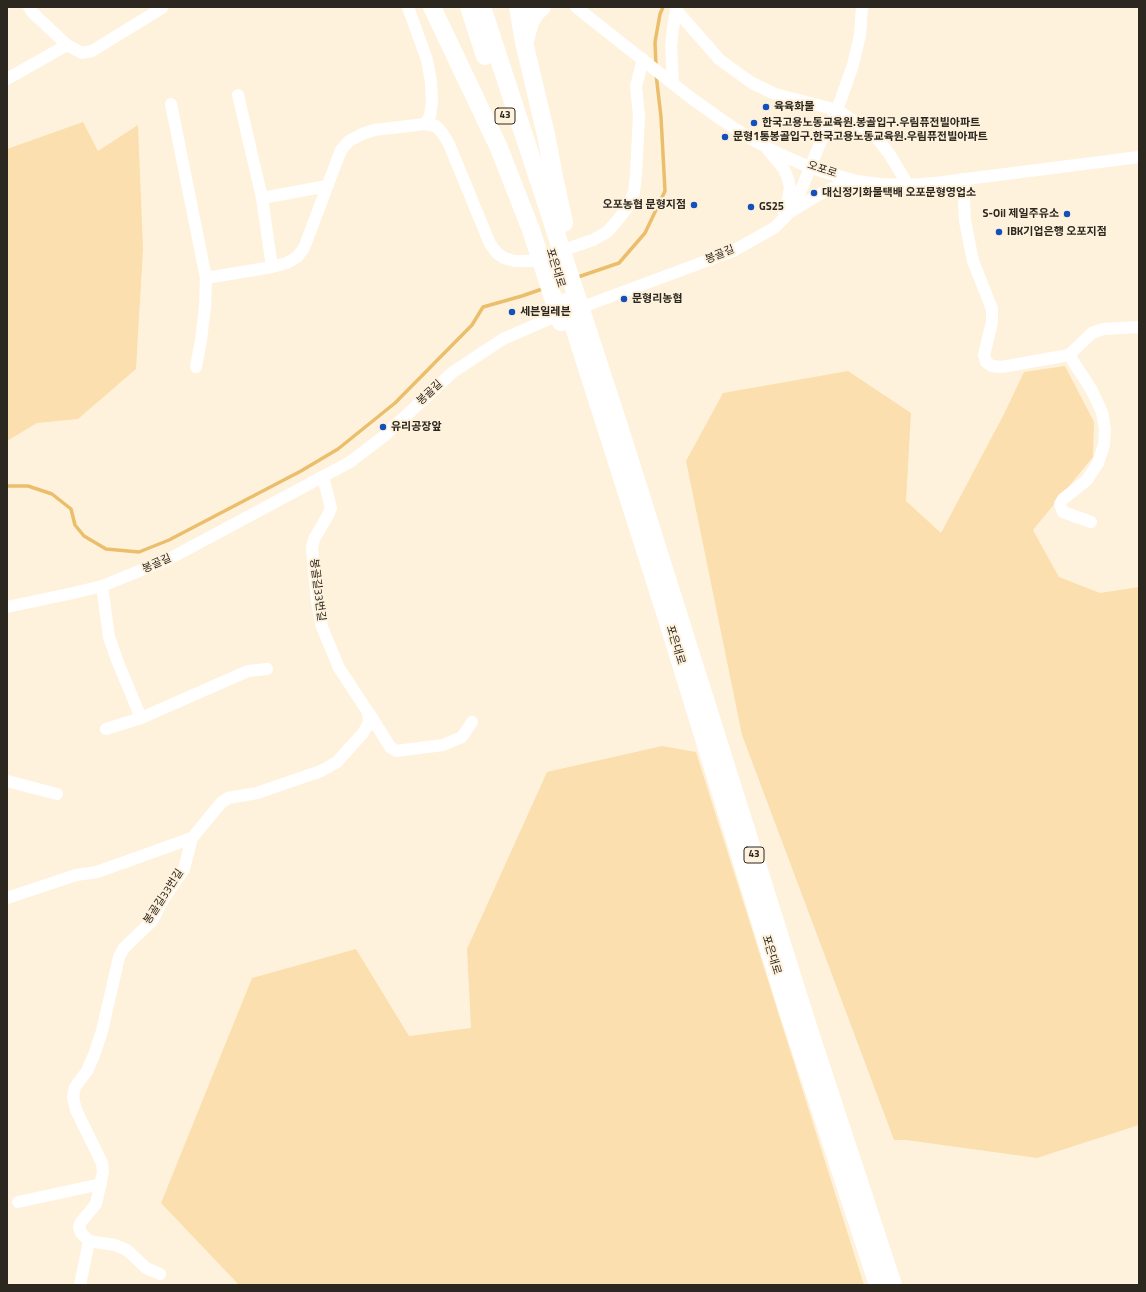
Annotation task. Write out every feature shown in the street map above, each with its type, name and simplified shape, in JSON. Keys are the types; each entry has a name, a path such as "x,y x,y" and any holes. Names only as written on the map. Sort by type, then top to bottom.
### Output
{"highway":[{"path":"432,7 500,148 546,222 622,407 612,426 593,416 546,222 546,135 524,42 518,7"},
{"name":"43","path":"469,7 546,222"},
{"name":"43","path":"482,7 546,222"},
{"path":"524,42 530,22 536,12 542,7"},
{"name":"포은대로","path":"612,426 668,622 788,1011 878,1285"},
{"name":"포은대로","path":"612,426 893,1285"}],"street":[{"path":"29,7 32,12 67,45 82,53 92,51 162,8"},
{"path":"408,7 427,60 431,82 432,102 430,116 425,124"},
{"name":"오포로","path":"576,7 646,61 673,84 722,120 765,146 811,168 857,181 908,185 1139,157"},
{"name":"봉골길","path":"7,607 102,586 169,559 350,462 368,450 453,372 503,339 542,322 733,251 762,236 784,218 797,200 837,110 853,65 860,35 862,7"},
{"path":"677,8 720,60 752,83 775,94 837,110 862,126 877,138 890,155 908,185"},
{"path":"673,84 670,46 677,8"},
{"path":"7,79 67,45"},
{"path":"206,278 287,264 297,257 304,248 341,150 349,141 374,130 425,124 436,126 449,144 490,244 497,253 504,258 516,261 531,261 593,240 606,232 616,222 627,208 634,192 639,116 636,86 646,61"},
{"path":"238,95 262,198 272,267"},
{"path":"171,104 206,278 205,307 196,367"},
{"path":"765,146 784,170 788,178 790,188 784,218"},
{"path":"963,179 965,221 973,261 992,309 992,322 984,355 986,362 992,366 1002,367 1069,355 1092,333 1103,329 1139,327"},
{"path":"784,218 818,195 840,185 857,181"},
{"path":"262,198 327,186"},
{"path":"1069,355 1091,389 1102,412 1105,429 1104,445 1098,463 1087,480 1063,499 1060,504 1063,512 1092,522"},
{"name":"봉골길33번길","path":"89,1240 81,1233 79,1227 81,1222 96,1204 103,1172 102,1164 76,1110 73,1097 74,1087 87,1071 94,1055 102,1031 119,957 124,948 152,920 164,898 184,869 192,838 221,803 228,798 257,792 321,771 337,762 363,733 369,723 368,712 339,668 322,627 318,608 312,548 314,539 327,517 330,508 330,500 323,477"},
{"path":"102,586 109,637 140,718"},
{"path":"106,729 140,718 248,671 267,669"},
{"path":"368,712 390,748 396,751 443,745 462,737 472,722"},
{"path":"7,781 57,794"},
{"path":"7,898 76,875 97,872 192,838"},
{"path":"18,1202 101,1184"},
{"path":"80,1285 89,1240 115,1245 127,1250 146,1268 160,1274"}],"shaded area":[{"path":"83,122 98,151 138,125 143,249 136,369 78,419 37,423 7,441 7,149"},
{"path":"1065,366 1094,422 1093,457 1033,530 1059,577 1100,593 1139,587 1139,1125 1037,1158 906,1140 894,1140 742,735 686,461 723,393 848,371 911,413 906,501 941,533 1004,414 1024,372"},
{"path":"662,746 696,752 864,1285 239,1285 161,1203 252,978 356,949 409,1036 471,1028 467,949 547,772"}],"waterway":[{"path":"656,66 655,42 660,14 663,7"},
{"path":"575,278 619,263 645,233 665,191 661,117 656,74"},
{"path":"7,486 28,486 52,494 71,509 75,525 84,536 106,549 139,552 169,540 301,471 338,449 395,403 472,325 483,307 545,288"}],"place":[{"name":"육육화물","path":"766,107"},
{"name":"한국고용노동교육원.봉골입구.우림퓨전빌아파트","path":"754,123"},
{"name":"문형1통봉골입구.한국고용노동교육원.우림퓨전빌아파트","path":"725,137"},
{"name":"대신정기화물택배 오포문형영업소","path":"814,193"},
{"name":"오포농협 문형지점","path":"694,205"},
{"name":"GS25","path":"751,207"},
{"name":"S-Oil 제일주유소","path":"1067,214"},
{"name":"IBK기업은행 오포지점","path":"999,232"},
{"name":"문형리농협","path":"624,299"},
{"name":"세븐일레븐","path":"512,312"},
{"name":"유리공장앞","path":"383,427"}]}
